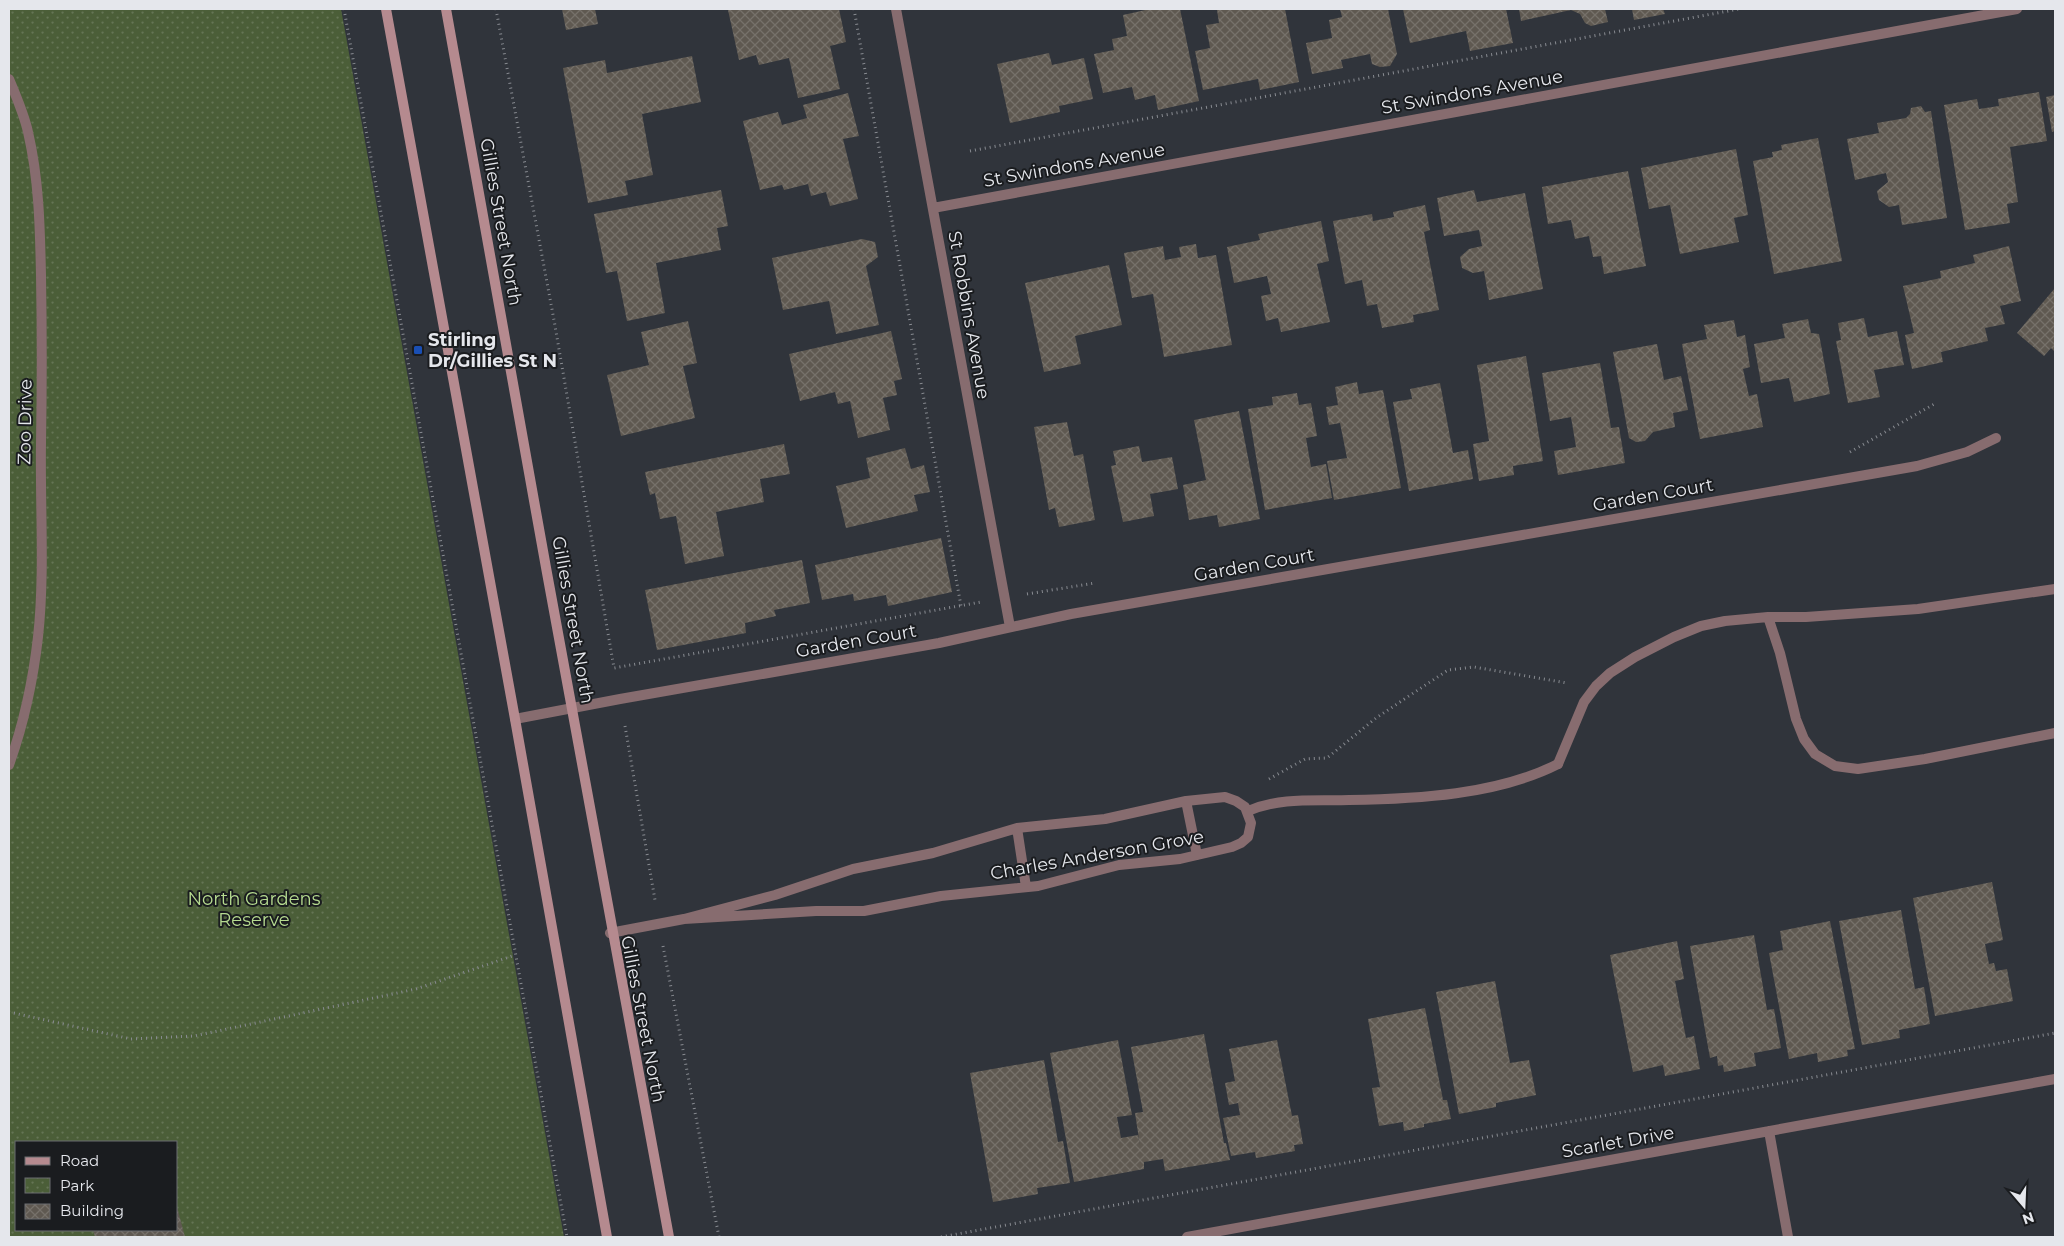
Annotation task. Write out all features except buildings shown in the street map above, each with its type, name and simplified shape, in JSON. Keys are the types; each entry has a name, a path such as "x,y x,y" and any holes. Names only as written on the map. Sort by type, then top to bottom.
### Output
{"main road":[{"path":"386,9 607,1237"},
{"name":"Gillies Street North","path":"446,9 572,708 610,933 668,1237"}],"street":[{"name":"St Robbins Avenue","path":"896,9 1010,627"},
{"name":"St Swindons Avenue","path":"933,208 2017,9"},
{"name":"Zoo Drive","path":"9,79 28,130 34,158 40,210 42,348 41,590 38,636 31,688 9,765"},
{"name":"Garden Court","path":"515,719 620,698 939,643 1071,614 1917,466 1967,452 1996,438"},
{"path":"1230,798 1240,803 1248,811 1275,803 1389,799 1480,789 1506,784 1542,772 1558,764 1584,702 1596,686 1610,673 1635,657 1674,637 1701,626 1768,616 1806,617 1918,609 2055,589"},
{"path":"1768,616 1780,653 1796,719 1804,739 1815,754 1835,766 1858,769 1925,759 2055,733"},
{"name":"Charles Anderson Grove","path":"610,933 684,919 775,895 853,870 933,853 1017,828 1106,819 1204,798 1230,798"},
{"path":"1186,801 1197,856"},
{"name":"Charles Anderson Grove","path":"684,919 816,911 864,911 940,896 1026,887 1126,864 1197,856 1232,846 1245,840 1251,828 1248,811"},
{"path":"1017,828 1026,887"},
{"name":"Scarlet Drive","path":"1187,1237 2055,1078"},
{"path":"1769,1131 1788,1237"}],"path":[{"path":"344,9 567,1237"},
{"path":"496,9 554,320 614,668 1102,582"},
{"path":"854,9 961,606"},
{"path":"970,151 1739,9"},
{"path":"1846,454 1936,404"},
{"path":"1230,798 1306,759 1327,758 1376,718 1448,670 1474,667 1574,684"},
{"path":"625,726 659,924 719,1237"},
{"path":"9,1012 131,1039 194,1036 416,989 515,955"},
{"path":"941,1237 2055,1033"}],"green space":[{"name":"North Gardens Reserve","path":"9,9 341,9 564,1237 9,1237"}],"place":[{"name":"Stirling Dr/Gillies St N","path":"418,350"}]}
